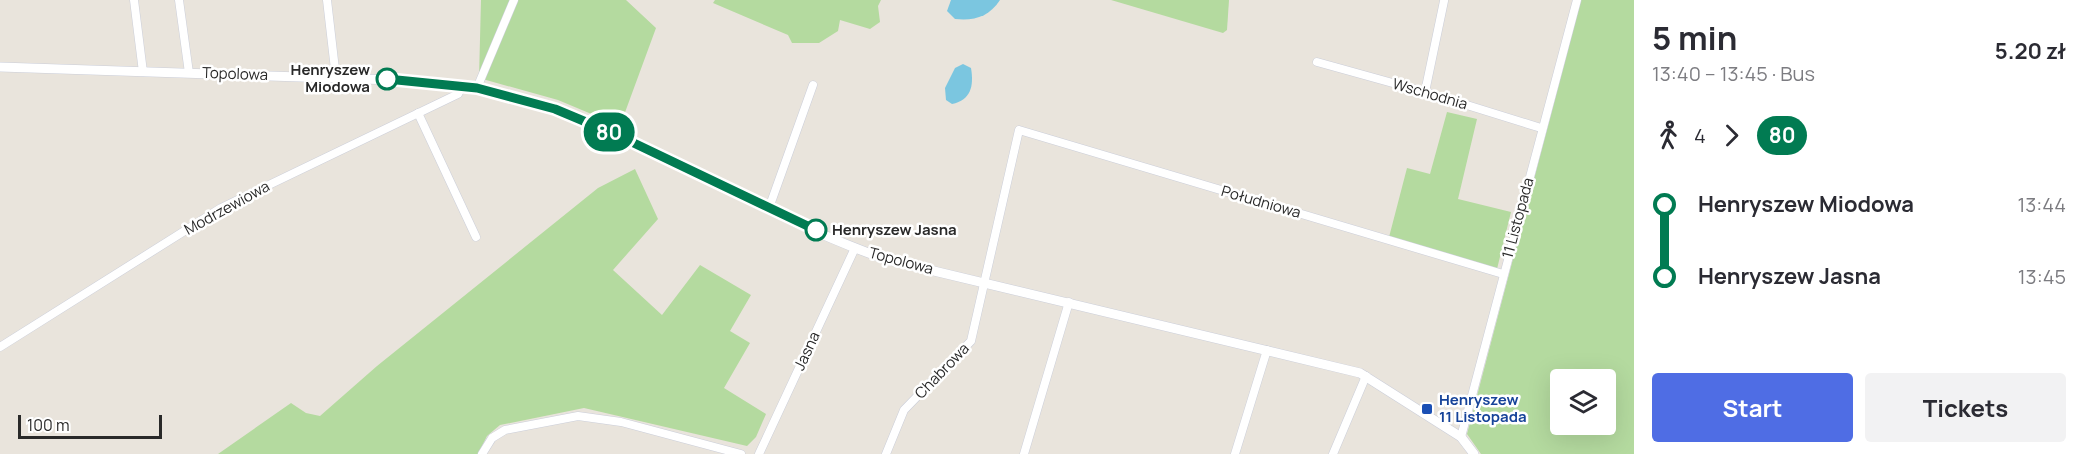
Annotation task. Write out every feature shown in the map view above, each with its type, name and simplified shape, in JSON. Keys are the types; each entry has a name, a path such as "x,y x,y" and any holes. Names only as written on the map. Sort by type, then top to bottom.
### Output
{"street":[{"path":"134,0 143,72"},
{"path":"179,0 189,73"},
{"path":"327,0 336,78"},
{"path":"477,88 514,0"},
{"name":"11 Listopada","path":"1461,437 1577,0"},
{"path":"1425,92 1444,1"},
{"name":"Wschodnia","path":"1317,62 1542,128"},
{"name":"Topolowa","path":"0,67 336,78 463,85 477,88 555,109 855,248 888,260 1342,368 1365,376 1461,437 1474,454"},
{"name":"Modrzewiowa","path":"0,347 221,207 458,94 463,85"},
{"path":"770,208 813,85"},
{"path":"418,113 476,237"},
{"name":"Południowa","path":"986,282 1018,130 1503,274"},
{"name":"Jasna","path":"759,454 855,248"},
{"name":"Chabrowa","path":"886,454 904,410 971,341 986,282"},
{"path":"1024,454 1069,302"},
{"path":"1235,454 1267,350"},
{"path":"1333,454 1365,376"},
{"path":"482,454 492,438 505,430 578,416 621,422 741,454"}],"green space":[{"path":"481,0 626,0 656,28 620,126 558,100 479,78"},
{"path":"715,0 881,0 878,6 880,22 870,29 840,20 838,31 819,43 792,43 788,35 713,3"},
{"path":"1111,0 1229,0 1227,30 1223,33"},
{"path":"1581,0 1634,0 1634,454 1481,454 1467,434"},
{"path":"1447,112 1477,119 1458,199 1511,212 1497,269 1388,241 1407,168 1430,174"},
{"path":"635,169 658,219 613,270 662,315 700,265 751,295 730,331 750,343 724,388 766,414 756,437 747,446 584,408 500,425 487,436 478,454 218,454 291,403 306,413 320,416 377,366 598,188"}],"water":[{"path":"951,0 1000,0 996,6 980,17 955,19 947,11"},
{"path":"963,64 971,68 970,91 963,99 952,104 946,100 945,88 955,68"}],"bus line":[{"name":"80","path":"387,79 463,85 555,109 617,135 816,230"}],"place":[{"name":"Henryszew Miodowa","path":"387,79"},
{"name":"Henryszew Jasna","path":"816,230"},
{"name":"Henryszew 11 Listopada","path":"1427,409"}]}
